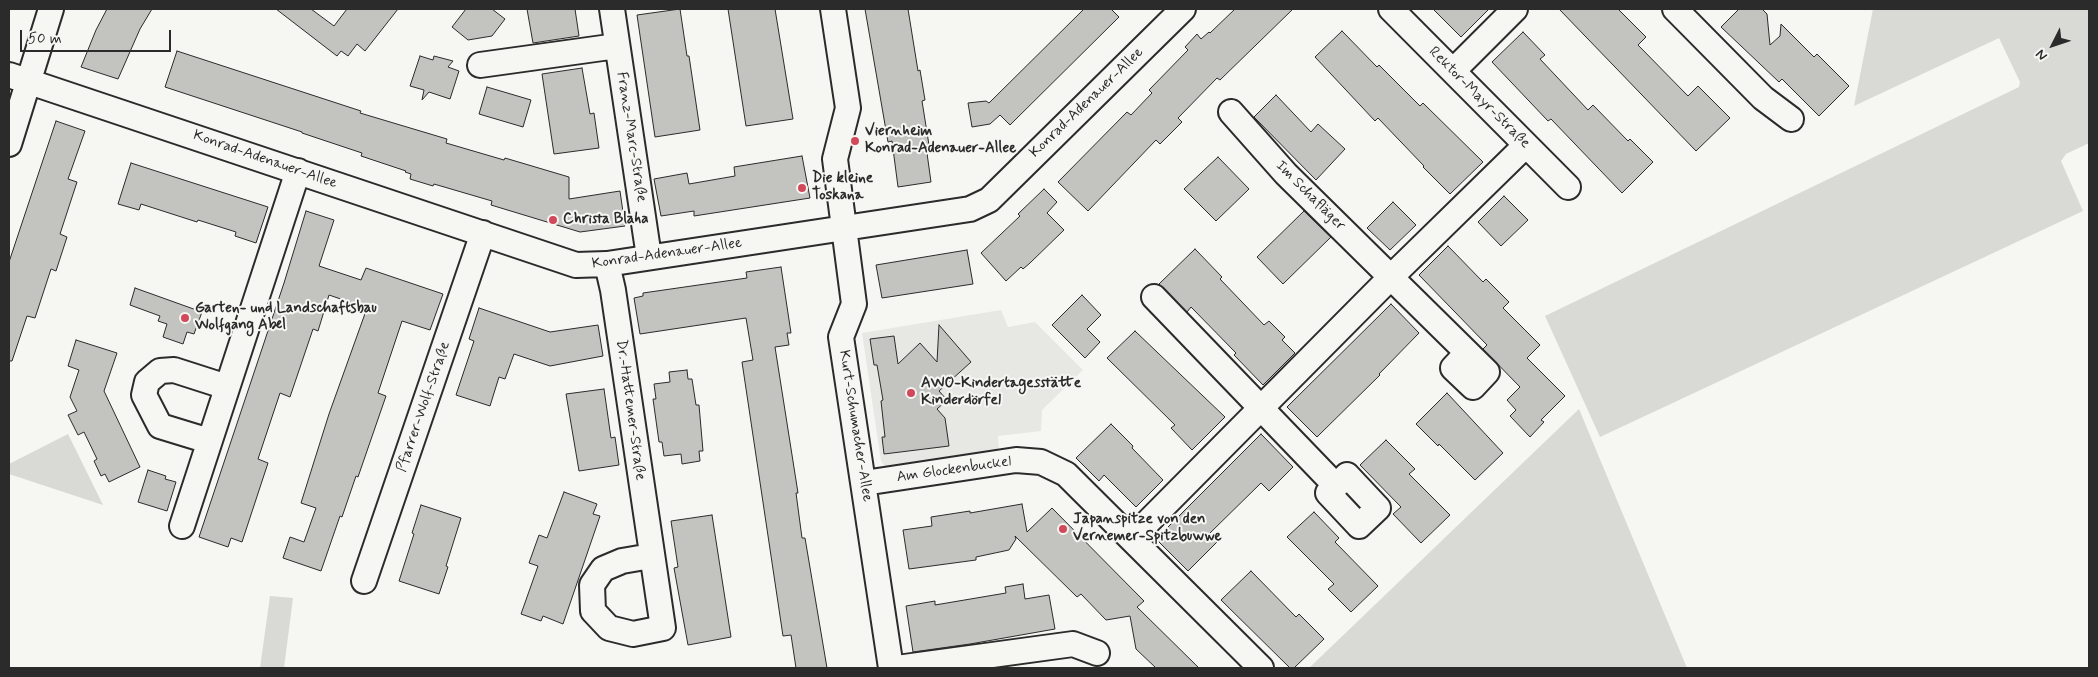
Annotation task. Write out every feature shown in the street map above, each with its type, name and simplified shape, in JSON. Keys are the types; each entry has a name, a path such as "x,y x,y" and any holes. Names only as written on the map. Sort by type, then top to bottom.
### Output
{"street":[{"path":"9,144 19,78 51,9"},
{"name":"Franz-Marc-Straße","path":"612,9 650,257"},
{"name":"Kurt-Schumacher-Allee","path":"833,9 848,108 835,159 854,304 841,337 891,668"},
{"name":"Konrad-Adenauer-Allee","path":"19,78 576,265 607,264 970,209 988,200 1183,9"},
{"name":"Rektor-Mayr-Straße","path":"1391,9 1568,187"},
{"path":"1453,71 1515,9"},
{"path":"1675,9 1763,98 1790,119"},
{"path":"480,65 617,46"},
{"name":"Im Schafläger","path":"1231,112 1286,174 1467,353"},
{"path":"1132,538 1391,277 1526,145"},
{"path":"182,526 298,171"},
{"name":"Pfarrer-Wolf-Straße","path":"364,581 483,233"},
{"name":"Dr.-Hattemer-Straße","path":"607,264 625,371 651,556"},
{"path":"1154,297 1336,486"},
{"path":"209,441 160,426 144,394 147,382 160,371 174,370 227,387"},
{"name":"Am Glockenbuckel","path":"864,483 1016,460 1041,462 1066,474 1260,668"},
{"path":"897,668 1073,644 1097,653"}],"shaded area":[{"path":"1873,9 2089,9 2089,143 2066,154 2061,161 2083,211 1600,437 1545,316 2019,87 2020,82 1999,38 1854,106"},
{"path":"1001,310 1008,327 1035,322 1083,370 1042,410 1041,431 998,436 999,451 890,469 885,467 881,461 862,333"},
{"path":"1579,409 1687,668 1309,668"},
{"path":"68,434 103,505 9,474 9,464"},
{"path":"270,596 293,598 284,668 260,668"}],"building":[{"path":"107,9 152,9 140,29 118,79 81,67"},
{"path":"276,9 311,9 334,26 347,9 398,9 365,51 357,44 348,56 341,51 337,56"},
{"path":"466,9 492,9 505,19 492,36 468,40 452,27"},
{"path":"527,9 575,9 579,36 533,43"},
{"path":"680,9 700,130 655,137 637,15"},
{"path":"728,9 775,9 793,119 746,126"},
{"path":"865,9 908,9 918,71 920,70 925,100 922,101 929,145 926,146 931,182 898,187 892,141 888,142"},
{"path":"1084,9 1111,9 1119,17 1010,125 1000,115 990,124 972,127 968,103 986,101 989,103"},
{"path":"1235,9 1293,9 1220,80 1217,78 1178,118 1182,122 1160,144 1156,140 1088,211 1058,182 1127,112 1131,115 1152,93 1149,90 1188,50 1185,47 1197,34 1201,39"},
{"path":"1433,9 1489,9 1461,37"},
{"path":"1559,9 1618,9 1646,37 1638,45 1688,96 1698,86 1730,118 1696,151"},
{"path":"1739,9 1762,9 1767,14 1770,45 1780,36 1781,24 1814,57 1817,54 1849,86 1819,116 1782,79 1779,82 1721,27"},
{"path":"1342,31 1377,67 1379,65 1420,106 1423,103 1483,162 1450,194 1378,118 1375,121 1315,57"},
{"path":"1523,32 1545,55 1540,59 1588,110 1593,105 1628,141 1630,139 1653,162 1622,193 1551,119 1548,121 1492,62"},
{"path":"177,51 361,111 360,113 447,139 446,143 569,177 569,199 620,191 625,226 580,232 491,205 492,201 410,179 411,174 406,171 361,156 362,153 165,87"},
{"path":"420,56 433,60 434,56 453,61 448,67 459,71 450,99 429,92 422,100 424,90 410,86"},
{"path":"582,68 590,114 594,113 599,148 554,154 542,74"},
{"path":"487,87 531,100 523,127 479,114"},
{"path":"1276,95 1311,132 1318,124 1345,149 1316,180 1254,117"},
{"path":"56,121 85,131 68,179 77,182 60,234 67,237 56,271 51,269 35,318 27,316 12,361 9,361 9,262"},
{"path":"802,156 810,198 694,216 694,211 661,216 654,179 687,173 689,184 735,176 734,167"},
{"path":"1218,157 1249,189 1216,221 1184,189"},
{"path":"131,163 268,207 256,243 235,236 236,232 198,220 197,222 141,204 139,210 118,204"},
{"path":"1044,189 1057,202 1047,213 1064,230 1030,263 1023,269 1021,267 1006,281 981,253 1020,216 1018,214"},
{"path":"1504,196 1528,220 1501,246 1478,222"},
{"path":"1393,202 1416,225 1390,250 1367,228"},
{"path":"306,211 334,220 319,266 361,280 366,268 443,294 430,330 402,321 378,393 386,396 358,477 356,476 342,517 340,516 321,571 283,558 290,537 304,542 316,508 301,503 329,414 367,308 329,295 318,331 313,329 290,397 280,393 258,459 268,463 242,542 231,538 228,547 199,537 284,283"},
{"path":"1304,211 1331,237 1283,284 1257,257"},
{"path":"1448,246 1483,282 1486,279 1509,302 1503,308 1540,345 1527,358 1565,396 1541,420 1544,422 1530,437 1510,416 1516,410 1507,400 1520,387 1483,349 1487,345 1419,275"},
{"path":"1195,249 1222,277 1220,279 1264,325 1269,321 1285,337 1282,340 1295,353 1263,385 1234,355 1236,353 1191,307 1187,312 1159,284"},
{"path":"967,250 973,284 882,298 876,265"},
{"path":"781,267 791,333 787,333 789,345 775,347 798,493 796,493 802,538 805,538 827,668 796,668 791,635 783,636 742,362 753,360 746,318 640,334 634,298 643,296 643,293 747,278 746,272"},
{"path":"135,288 202,312 194,334 187,332 183,344 163,337 167,324 158,321 160,316 130,305"},
{"path":"1082,295 1101,315 1087,329 1100,342 1085,358 1052,325"},
{"path":"1391,304 1419,333 1380,375 1317,437 1287,407"},
{"path":"479,308 550,332 598,325 603,356 550,366 514,354 505,379 499,377 490,406 456,395 474,341 469,339"},
{"name":"AWO-Kindertagesstätte Kinderdörfel","path":"939,325 971,362 939,391 947,400 937,409 945,418 949,446 884,454 882,437 885,437 881,401 883,400 877,365 874,365 870,339 894,336 898,364 920,343 937,362"},
{"path":"1135,331 1225,417 1192,450 1171,428 1175,425 1107,358"},
{"path":"76,340 117,353 104,391 140,467 109,482 105,474 101,476 94,461 97,459 84,432 78,435 68,415 77,411 70,397 79,370 68,366"},
{"path":"687,370 688,379 692,379 696,405 699,405 703,451 699,451 700,461 682,464 681,454 664,456 662,442 659,442 653,399 656,399 654,384 670,382 669,372"},
{"path":"604,389 611,438 615,437 619,465 579,471 566,394"},
{"path":"1447,393 1503,453 1475,480 1416,424"},
{"path":"1111,424 1163,480 1136,507 1104,475 1099,481 1076,458"},
{"path":"1261,434 1293,467 1269,491 1261,483 1209,534 1217,542 1188,571 1156,539"},
{"path":"1386,440 1415,469 1409,474 1450,515 1421,543 1393,514 1401,507 1360,465"},
{"path":"148,470 166,476 165,479 176,482 167,511 138,502"},
{"path":"564,492 597,504 593,514 600,516 563,624 543,616 541,621 521,614 538,566 529,563 539,535 547,538"},
{"path":"1022,504 1027,532 1052,508 1144,601 1137,607 1199,668 1156,668 1136,649 1130,616 1106,620 1081,594 1077,597 1015,536 1016,539 1009,550 976,557 976,560 909,569 903,530 932,526 931,517 970,511 970,513"},
{"path":"421,505 461,518 439,594 399,581"},
{"path":"1314,512 1339,538 1335,542 1378,586 1351,612 1328,589 1334,584 1287,537"},
{"path":"712,515 731,637 688,645 674,568 678,567 671,521"},
{"path":"1251,571 1296,617 1299,614 1324,639 1294,668 1290,668 1221,600"},
{"path":"1023,584 1025,599 1049,595 1055,629 913,652 906,606 935,601 935,605 1006,593 1005,587"}],"place":[{"name":"Viernheim Konrad-Adenauer-Allee","path":"855,141"},
{"name":"Die kleine Toskana","path":"802,188"},
{"name":"Christa Blaha","path":"553,220"},
{"name":"Garten- und Landschaftsbau Wolfgang Abel","path":"185,318"},
{"name":"AWO-Kindertagesstätte Kinderdörfel","path":"911,393"},
{"name":"Japanspitze von den Vernemer-Spitzbuwwe","path":"1063,529"}]}
